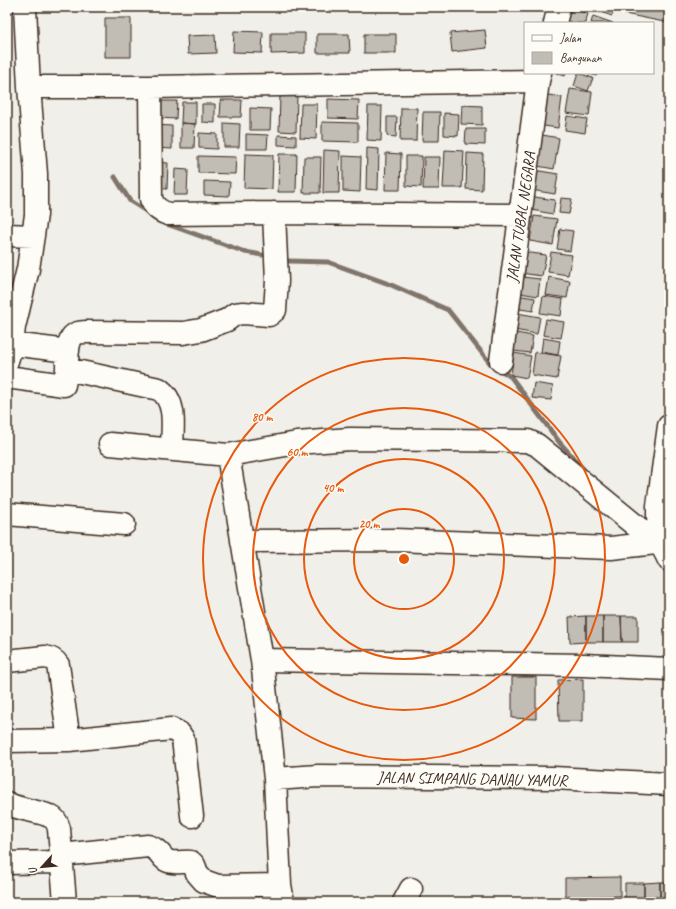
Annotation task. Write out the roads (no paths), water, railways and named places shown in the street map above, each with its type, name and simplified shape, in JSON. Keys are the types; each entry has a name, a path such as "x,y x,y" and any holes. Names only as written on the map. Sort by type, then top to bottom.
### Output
{"street":[{"path":"25,7 29,87 36,174 36,215 28,270 9,353 67,360 159,389 168,399 172,410 172,449"},
{"path":"555,22 559,7"},
{"path":"29,87 150,87 539,77"},
{"name":"JALAN TUBAL NEGARA","path":"501,361 539,77"},
{"path":"150,87 151,199 153,204 160,212 168,214 274,213 520,215"},
{"path":"7,377 64,385 71,338 73,335 78,333 183,333 201,330 227,320 235,314 243,313 268,315 272,313 275,310 277,280 274,213"},
{"path":"7,235 33,236"},
{"path":"664,548 658,518 658,506 669,426"},
{"path":"110,444 228,455 297,443 350,439 528,441 537,445 664,548"},
{"path":"7,864 148,846 159,851 168,862 191,862 200,878 208,884 281,894 275,779 262,660 228,455"},
{"path":"7,514 124,524"},
{"path":"242,541 395,540 611,548 664,548"},
{"path":"7,661 45,657 55,661 58,665 69,740"},
{"path":"262,660 584,665 669,670"},
{"path":"7,741 69,740 171,729 179,733 183,739 192,816"},
{"name":"JALAN SIMPANG DANAU YAMUR","path":"275,779 318,776 553,778 669,784"},
{"path":"7,803 52,817 57,822 59,829 65,902"}],"waterway":[{"path":"115,177 130,201 149,213"},
{"path":"164,223 245,252 262,255"},
{"path":"289,261 328,262 389,284 448,310 490,363 511,377 560,443 584,470"}]}
